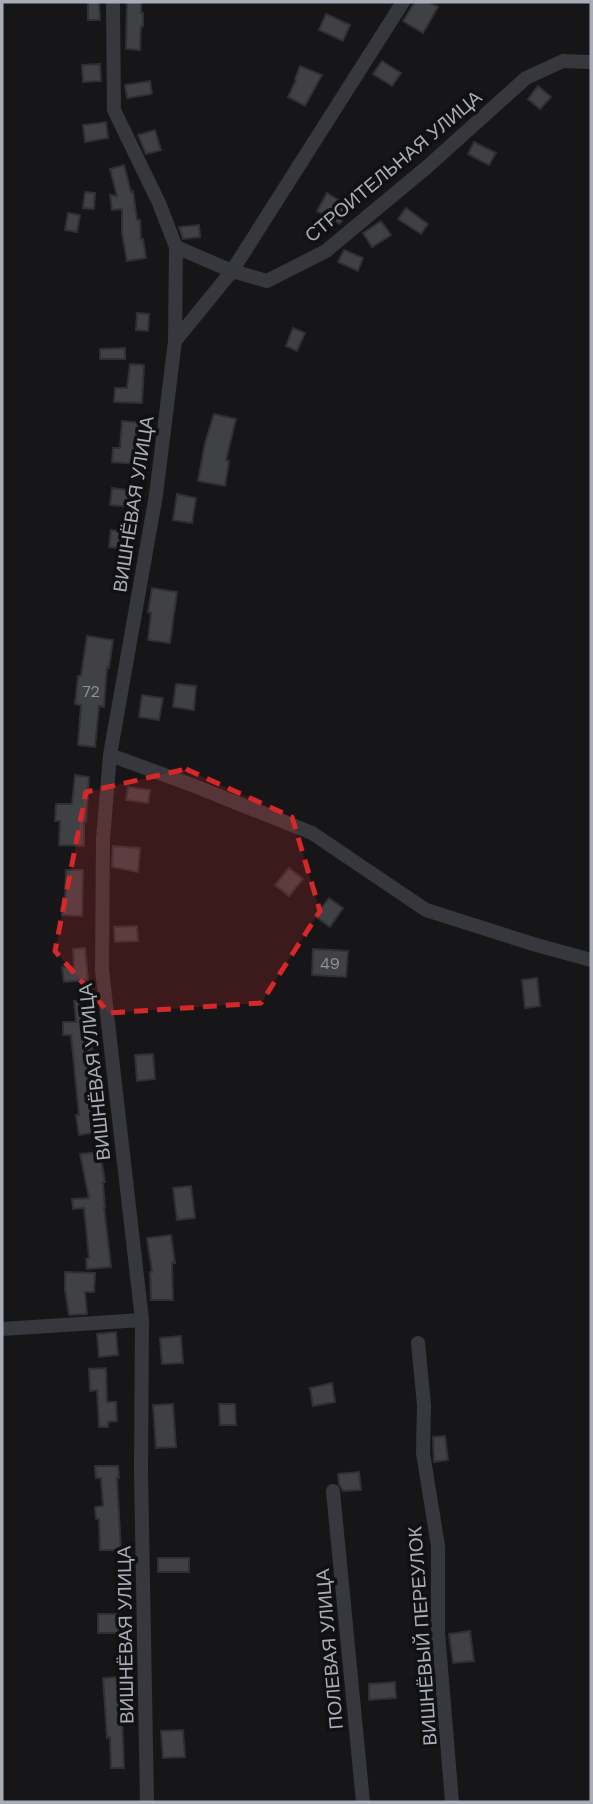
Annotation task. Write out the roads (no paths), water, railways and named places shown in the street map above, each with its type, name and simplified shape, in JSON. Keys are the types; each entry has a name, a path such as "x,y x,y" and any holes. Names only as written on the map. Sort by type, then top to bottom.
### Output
{"street":[{"name":"ВИШНЁВАЯ УЛИЦА","path":"113,2 114,110 159,203 176,247 175,341 156,495 110,755 103,839 102,970 142,1320 141,1471 147,1802"},
{"path":"175,341 232,271 403,2"},
{"name":"СТРОИТЕЛЬНАЯ УЛИЦА","path":"176,247 232,271 267,282 326,251 427,167 526,78 563,61 591,62"},
{"path":"110,755 312,833 426,910 591,960"},
{"path":"2,1329 142,1320"},
{"name":"ВИШНЁВЫЙ ПЕРЕУЛОК","path":"418,1343 424,1405 423,1453 438,1546 439,1632 452,1802"},
{"name":"ПОЛЕВАЯ УЛИЦА","path":"333,1491 363,1802"}]}
